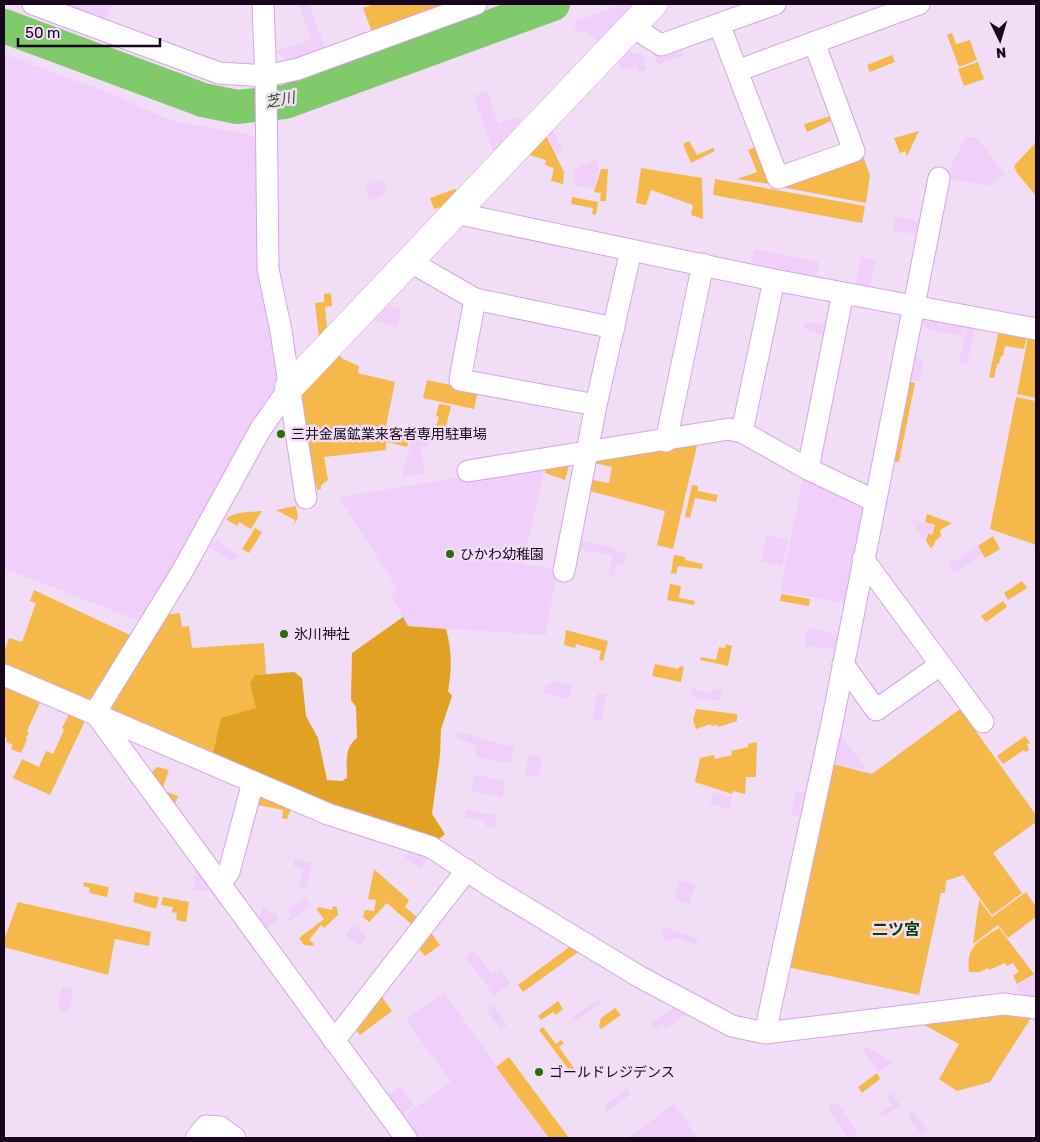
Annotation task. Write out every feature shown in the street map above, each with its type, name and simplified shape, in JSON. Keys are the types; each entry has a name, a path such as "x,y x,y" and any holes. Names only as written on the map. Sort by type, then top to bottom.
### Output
{"street":[{"path":"33,4 219,73 266,80 476,4"},
{"path":"263,4 266,80 268,269 281,331 306,498"},
{"path":"95,713 183,570 260,430 289,388 653,4"},
{"path":"631,26 662,45 775,4"},
{"path":"737,71 919,4"},
{"path":"719,24 778,178 854,150 814,42"},
{"path":"765,1033 843,664 939,178"},
{"path":"455,213 774,280 1036,329"},
{"path":"564,572 596,405 631,250"},
{"path":"409,261 475,299 614,328"},
{"path":"666,441 703,264"},
{"path":"742,432 774,280"},
{"path":"808,469 843,293"},
{"path":"475,299 460,380 596,405"},
{"path":"468,471 666,441 729,429 742,432 808,469 876,501"},
{"path":"863,559 983,722"},
{"path":"843,664 876,710 940,665"},
{"path":"4,675 328,814 431,847 493,888 640,977 732,1026 765,1033 995,1005 1034,1006"},
{"path":"95,713 406,1138"},
{"path":"220,884 229,872 253,782"},
{"path":"334,1041 467,870"},
{"path":"196,1138 206,1126 220,1127 235,1138"}],"shaded area":[{"path":"57,4 111,4 105,21"},
{"path":"298,4 309,4 326,50 293,64 275,52 312,39"},
{"path":"374,4 448,4 372,32 363,8"},
{"path":"621,4 634,4 597,41 585,30 581,34 577,31 573,23"},
{"path":"952,33 956,44 970,40 977,60 959,67 947,35"},
{"path":"627,47 636,55 641,53 647,69 639,73 636,66 623,70 617,60"},
{"path":"681,49 684,55 658,65 654,54 666,55"},
{"path":"4,54 114,95 172,121 252,135 259,143 281,382 266,399 208,505 140,621 4,568"},
{"path":"892,55 895,62 870,72 867,65"},
{"path":"978,62 984,79 964,86 958,69"},
{"path":"487,91 504,142 494,153 474,96"},
{"path":"831,116 833,120 807,132 804,124"},
{"path":"519,118 521,124 505,141 499,123"},
{"path":"552,127 563,151 557,154 546,133"},
{"path":"919,131 907,156 905,151 900,153 894,138"},
{"path":"546,135 564,172 563,184 551,181 554,168 545,165 546,160 526,154"},
{"path":"966,137 976,137 1005,174 990,186 945,178"},
{"path":"689,141 697,155 713,148 715,151 691,163 683,144"},
{"path":"1036,142 1036,196 1017,173 1014,166"},
{"path":"755,147 769,184 737,179 757,172 748,150"},
{"path":"862,154 870,175 866,203 776,186"},
{"path":"595,159 599,168 594,188 574,186 575,169"},
{"path":"641,168 702,178 703,219 691,215 693,205 651,190 646,205 636,203"},
{"path":"601,169 608,169 606,201 600,201 601,193 594,192"},
{"path":"382,179 387,193 370,200 365,186"},
{"path":"715,179 865,206 862,223 713,195"},
{"path":"455,189 457,191 444,206 434,209 430,198"},
{"path":"572,197 598,202 596,215 592,214 593,208 571,204"},
{"path":"895,217 922,221 920,235 893,230"},
{"path":"754,249 819,262 816,279 751,266"},
{"path":"861,257 875,260 870,287 856,285"},
{"path":"331,293 332,306 325,307 327,328 319,338 315,303 324,302 324,294"},
{"path":"385,305 402,309 397,326 372,320"},
{"path":"925,316 942,320 939,332 919,325"},
{"path":"943,320 965,324 963,335 940,333"},
{"path":"804,322 830,324 827,336 803,328"},
{"path":"967,325 975,326 967,364 959,363"},
{"path":"999,330 1027,336 1024,349 1005,346 1003,356 1001,356 999,364 997,364 994,378 989,377"},
{"path":"1028,337 1036,338 1036,398 1017,394"},
{"path":"339,355 343,359 359,366 358,373 395,382 386,426 411,432 407,447 386,442 386,450 324,457 328,480 318,490 306,466 300,395"},
{"path":"910,356 924,359 920,382 906,379"},
{"path":"427,380 478,391 474,409 423,398"},
{"path":"906,381 915,383 899,462 891,461"},
{"path":"1016,397 1036,401 1036,545 990,529"},
{"path":"439,404 451,406 444,436 433,434 439,417 436,416"},
{"path":"416,425 428,428 427,434 439,437 439,442 429,443 429,447 421,447 425,473 402,477"},
{"path":"698,441 673,549 657,545 665,511 590,491 593,480 609,483 612,467 594,463 602,458"},
{"path":"570,462 565,480 545,473 547,464"},
{"name":"ひかわ幼稚園","path":"546,463 523,564 557,570 546,635 408,626 391,595 398,590 339,497"},
{"path":"804,473 864,504 849,603 780,592"},
{"path":"692,485 698,486 698,491 718,495 716,502 695,498 690,518 685,517"},
{"path":"296,506 298,518 293,526 295,520 276,510"},
{"path":"262,511 251,529 239,522 237,526 226,519 238,513"},
{"path":"927,514 952,523 940,530 941,536 934,542 935,544 931,548 926,541 928,533 932,535 935,525 925,522"},
{"path":"910,519 934,526 932,533 927,532 925,540"},
{"path":"255,528 262,532 249,553 242,549"},
{"path":"767,535 788,540 782,566 761,561"},
{"path":"993,536 1000,549 985,558 978,546"},
{"path":"215,540 238,556 233,563 210,547"},
{"path":"584,541 614,548 613,554 614,550 626,553 623,565 617,564 614,576 608,574 613,555 580,550 576,567 571,566 575,546"},
{"path":"977,546 982,554 954,573 949,565"},
{"path":"674,555 685,557 685,560 703,564 702,569 678,566 676,574 671,573"},
{"path":"1022,581 1027,588 1008,600 1004,593"},
{"path":"670,584 681,586 679,598 695,601 694,605 667,600"},
{"path":"34,590 132,636 98,696 87,700 4,667 4,653 9,638 22,642 36,603 30,601"},
{"path":"781,594 810,599 809,606 780,601"},
{"path":"1003,601 1007,607 986,622 981,616"},
{"path":"180,613 182,627 189,626 192,648 264,643 266,674 255,675 256,708 218,734 212,758 113,712 111,704 164,615"},
{"path":"403,617 408,626 446,629 450,652 451,667 448,691 452,696 441,729 440,755 432,814 445,834 434,843 328,806 212,758 221,718 256,708 250,683 255,675 294,672 302,678 306,716 318,738 327,780 342,781 347,778 348,751 357,738 356,707 351,700 352,653"},
{"path":"807,628 841,634 839,650 805,646"},
{"path":"566,630 608,641 603,661 599,660 601,651 576,644 575,648 564,645"},
{"path":"726,644 732,646 728,666 700,660 701,657 716,660 719,647 725,648"},
{"path":"655,664 678,669 680,666 684,667 681,682 652,676"},
{"path":"555,681 572,685 569,699 543,693 545,687"},
{"path":"4,683 42,698 27,731 29,733 21,753 11,749 13,745 6,742 7,738 4,737"},
{"path":"692,688 710,694 712,689 723,691 720,700 695,699 691,692"},
{"path":"598,693 606,695 601,721 592,720"},
{"path":"696,709 737,714 737,721 718,727 717,725 711,726 711,724 696,729 693,720"},
{"path":"960,709 1036,815 1036,822 993,853 1022,893 992,915 963,875 946,881 945,893 941,893 919,995 787,967 833,764 872,774"},
{"path":"80,713 84,723 50,795 13,778 22,759 39,767 46,751 53,754 69,714"},
{"path":"836,729 864,766 864,770 829,762"},
{"path":"457,732 514,747 510,763 476,757 477,746 456,737"},
{"path":"1025,736 1030,743 1027,744 1029,750 1026,752 1024,750 1003,764 997,756"},
{"path":"757,742 756,777 746,777 745,794 733,791 732,794 695,782 700,758 714,755 715,759 732,755 731,751 748,747 748,744"},
{"path":"529,755 542,758 538,778 525,775"},
{"path":"157,767 169,770 162,790 178,796 173,809 149,775"},
{"path":"475,775 505,781 502,797 471,791"},
{"path":"795,791 811,793 806,818 792,815"},
{"path":"713,792 732,797 729,809 710,804"},
{"path":"256,794 292,806 287,819 282,818 283,810 257,805"},
{"path":"466,809 497,816 494,828 485,826 485,821 465,817"},
{"path":"412,848 431,855 420,869 405,858"},
{"path":"295,859 312,864 306,889 299,887 303,869 293,866"},
{"path":"196,865 216,891 194,890"},
{"path":"374,869 409,900 405,907 418,918 412,925 387,903 369,922 363,917 365,910 374,911 376,900 368,899"},
{"path":"680,880 696,885 689,904 674,899"},
{"path":"84,882 109,887 107,897 89,893 90,888 83,886"},
{"path":"135,892 159,897 156,909 133,902"},
{"path":"1026,892 1036,907 1036,917 1008,938 998,925 973,944 979,900 992,917"},
{"path":"163,897 189,902 186,922 176,920 177,913 172,912 173,907 161,905"},
{"path":"305,897 311,905 288,922 286,919 291,915 287,911"},
{"path":"18,902 151,932 149,946 115,939 108,975 4,947 4,940"},
{"path":"263,906 271,915 275,912 279,918 263,931 258,923"},
{"path":"333,906 337,907 338,915 324,928 321,925 309,940 314,944 313,946 304,945 299,938 324,919 317,910 318,907 332,910"},
{"path":"354,925 367,936 360,945 345,936"},
{"path":"665,927 698,939 695,946 674,937 672,941 661,937"},
{"path":"999,928 1034,974 1017,984 1013,975 1019,972 1013,963 1007,966 1005,963 980,972 969,972 970,956 975,945"},
{"path":"428,933 432,934 440,945 425,956 417,946"},
{"path":"572,945 581,950 523,992 518,985"},
{"path":"474,950 491,974 500,968 511,983 494,996 466,957"},
{"path":"1036,974 1036,995 1024,1000 1016,986"},
{"path":"62,987 73,988 69,1012 58,1010"},
{"path":"444,992 495,1064 407,1127 401,1118 451,1082 406,1020"},
{"path":"380,994 392,1011 360,1035 353,1026"},
{"path":"598,999 601,1003 576,1021 573,1016"},
{"path":"558,1001 563,1009 556,1015 553,1012 541,1020 538,1016"},
{"path":"679,1004 691,1011 666,1029 662,1024 655,1029 651,1024"},
{"path":"493,1005 507,1025 501,1030 487,1010"},
{"path":"615,1008 621,1015 601,1029 599,1026 601,1018"},
{"path":"991,1012 1033,1015 990,1082 957,1091 939,1079 959,1044 924,1025 926,1020"},
{"path":"543,1027 556,1044 561,1040 564,1043 559,1047 576,1071 572,1074 539,1030"},
{"path":"865,1046 892,1062 878,1072 862,1049"},
{"path":"509,1057 569,1138 549,1138 496,1067"},
{"path":"495,1065 549,1138 415,1138 408,1128"},
{"path":"877,1073 880,1079 862,1093 858,1087"},
{"path":"401,1086 414,1106 399,1117 385,1097"},
{"path":"627,1088 631,1094 608,1111 604,1106"},
{"path":"892,1093 900,1105 882,1117 880,1113 892,1105 887,1097"},
{"path":"837,1102 858,1134 852,1138 848,1138 828,1108"},
{"path":"674,1104 698,1138 628,1138"},
{"path":"913,1112 928,1130 922,1135 908,1117"}],"waterway":[{"name":"芝川","path":"4,26 203,100 237,107 285,102 553,4"}],"place":[{"name":"三井金属鉱業来客者専用駐車場","path":"281,434"},
{"name":"ひかわ幼稚園","path":"450,554"},
{"name":"氷川神社","path":"284,634"},
{"name":"ゴールドレジデンス","path":"539,1072"}],"district":[{"name":"二ツ宮","path":"896,929"}]}
